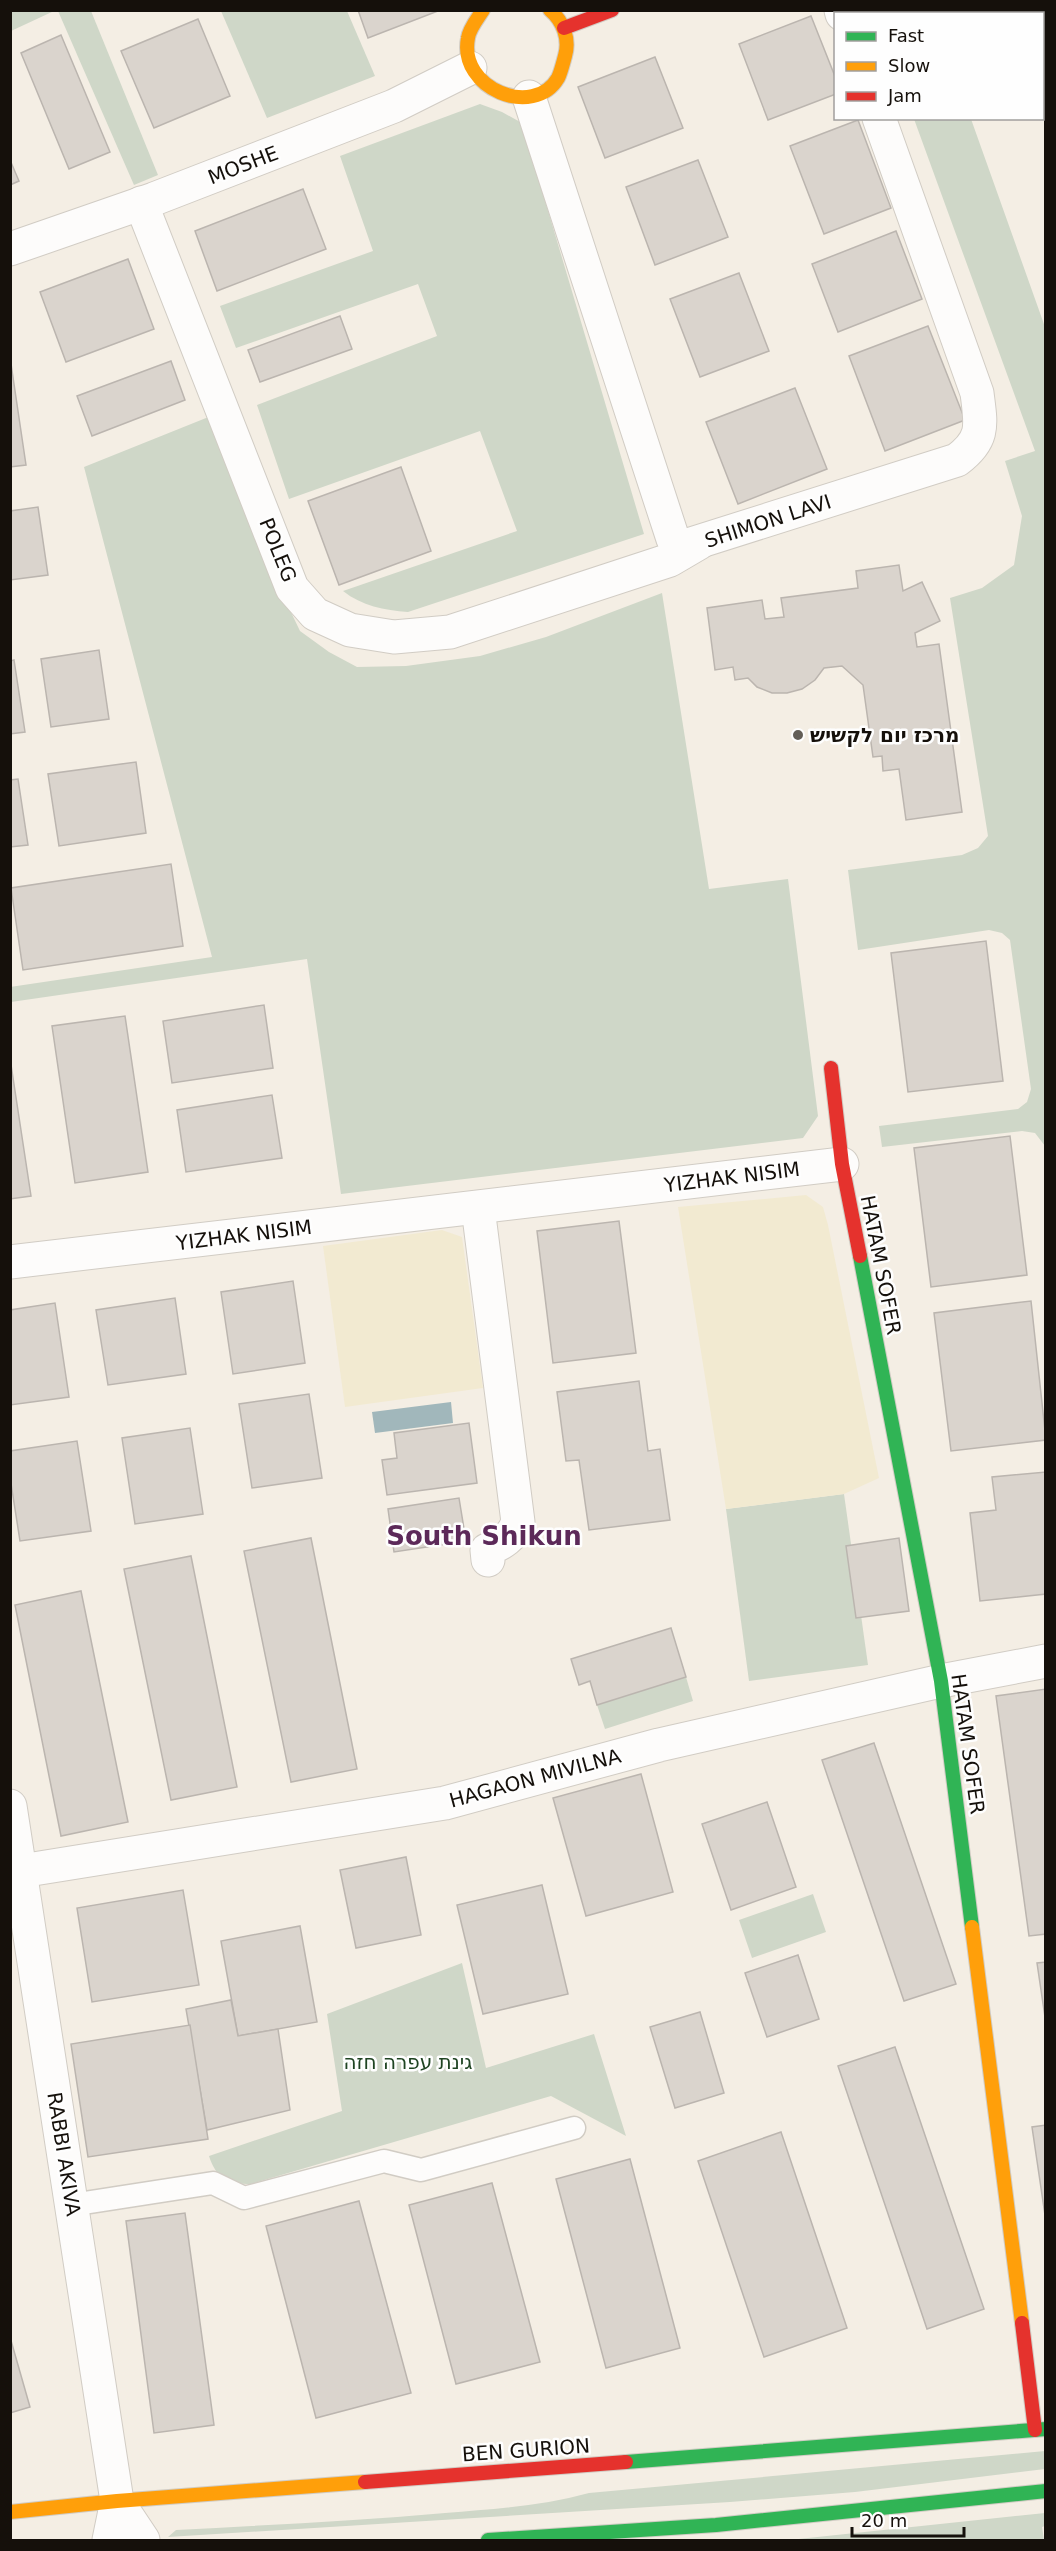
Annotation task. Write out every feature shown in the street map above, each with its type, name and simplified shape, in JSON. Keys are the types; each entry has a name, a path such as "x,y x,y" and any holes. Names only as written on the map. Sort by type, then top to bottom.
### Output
{"street":[{"path":"483,10 473,22 467,38 470,68 480,82 494,93 512,98 529,97 545,90 557,78 565,62 567,44 564,28 550,10"},
{"path":"564,28 612,10"},
{"name":"MOSHE","path":"10,249 141,203 394,106 470,68"},
{"name":"SHIMON LAVI","path":"529,97 673,539 685,546 957,460 973,448 981,425 977,393 880,120"},
{"name":"POLEG","path":"141,203 292,588 315,614 350,630 394,637 450,632 670,560 699,543"},
{"name":"HATAM SOFER","path":"831,1068 842,1164 941,1681 1040,2429"},
{"name":"YIZHAK NISIM","path":"10,1262 842,1164"},
{"path":"478,1208 518,1522 513,1534 503,1543 487,1550 488,1560"},
{"name":"HAGAON MIVILNA","path":"21,1871 445,1803 659,1745 941,1681 1046,1661"},
{"name":"RABBI AKIVA","path":"10,1806 117,2501"},
{"name":"BEN GURION","path":"10,2512 117,2501 1040,2429"},
{"path":"488,2541 716,2525 1046,2491"},
{"path":"109,2541 117,2501"},
{"path":"117,2501 143,2541"}],"lane":[{"path":"71,2205 213,2183 244,2198 384,2161 421,2170 574,2127"}],"green space":[{"path":"11,10 54,10 54,11 11,31"},
{"path":"874,10 1017,11 1016,12 875,12"},
{"path":"58,11 91,11 158,175 134,185"},
{"path":"221,11 347,11 375,76 267,118"},
{"path":"480,104 522,123 644,534 408,612 382,608 366,604 343,591 517,531 480,431 289,499 257,405 437,336 418,284 236,348 220,306 373,251 340,156"},
{"path":"914,120 971,120 1045,327 1045,1146 1035,1133 1022,1131 882,1147 879,1126 1018,1109 1027,1102 1031,1089 1010,940 1002,933 989,930 858,950 848,870 962,855 978,848 988,836 950,598 982,588 1014,565 1022,516 1005,461 1035,451"},
{"path":"211,416 263,554 300,631 329,652 357,667 406,666 480,656 546,637 662,593 709,889 788,879 818,1116 803,1138 341,1194 307,959 11,1002 10,987 212,957 84,467"},
{"path":"844,1494 868,1665 749,1681 726,1509"},
{"path":"686,1677 693,1701 605,1729 597,1705"},
{"path":"813,1894 826,1932 752,1958 739,1920"},
{"name":"גינת עפרה חזה","path":"462,1963 486,2068 594,2034 626,2136 551,2096 251,2184 236,2183 219,2175 209,2156 342,2111 327,2014"},
{"path":"1045,2451 1045,2469 855,2492 730,2502 168,2537 176,2530 344,2521 482,2510 536,2504 589,2493"},
{"path":"1045,2513 1045,2526 1042,2527 1044,2540 789,2540"}],"sand":[{"path":"806,1195 823,1207 828,1225 879,1478 844,1494 726,1509 678,1207"},
{"path":"442,1230 462,1237 483,1388 345,1407 323,1246"}],"water":[{"path":"451,1402 453,1423 375,1433 372,1412"}],"building":[{"path":"358,10 438,10 438,11 368,38"},
{"path":"811,16 834,74 834,95 768,120 739,44"},
{"path":"198,19 230,96 154,128 121,51"},
{"path":"61,35 110,152 69,169 21,53"},
{"path":"655,57 683,128 605,158 578,87"},
{"path":"858,120 891,208 824,234 790,146"},
{"path":"10,160 19,181 10,185"},
{"path":"698,160 728,237 655,265 626,187"},
{"path":"303,189 326,249 217,291 195,231"},
{"path":"896,231 922,299 838,332 812,264"},
{"path":"128,259 154,329 66,362 40,292"},
{"path":"739,273 769,351 700,377 670,299"},
{"path":"340,316 352,349 260,382 248,350"},
{"path":"928,326 965,420 885,451 849,356"},
{"path":"10,357 26,465 10,467"},
{"path":"171,361 185,400 92,436 77,396"},
{"path":"795,388 827,469 738,504 706,422"},
{"path":"401,467 431,551 339,585 308,501"},
{"path":"38,507 48,575 10,580 10,511"},
{"path":"899,565 903,591 922,582 940,621 915,633 917,647 939,644 962,812 906,820 899,769 883,771 882,756 873,757 863,685 842,666 824,668 815,680 802,689 787,693 772,693 757,687 748,678 735,680 733,667 715,670 707,608 762,600 765,619 784,617 781,598 858,588 856,571"},
{"path":"99,650 109,719 51,727 41,659"},
{"path":"14,660 25,732 10,734 10,661"},
{"path":"136,762 146,833 59,846 48,774"},
{"path":"18,779 28,845 10,847 10,780"},
{"path":"171,864 183,946 23,970 11,888"},
{"path":"986,941 1003,1081 908,1092 891,953"},
{"path":"264,1005 273,1068 172,1083 163,1021"},
{"path":"125,1016 148,1172 75,1183 52,1026"},
{"path":"10,1058 31,1196 10,1199"},
{"path":"272,1095 282,1158 186,1172 177,1110"},
{"path":"1010,1136 1027,1275 931,1287 914,1148"},
{"path":"619,1221 636,1353 553,1363 537,1231"},
{"path":"293,1281 305,1363 233,1374 221,1292"},
{"path":"175,1298 186,1374 108,1385 96,1310"},
{"path":"1031,1301 1046,1440 951,1451 934,1313"},
{"path":"55,1303 69,1397 10,1405 10,1310"},
{"path":"639,1381 648,1451 660,1449 670,1520 589,1530 579,1460 566,1461 557,1392"},
{"path":"309,1394 322,1478 252,1488 239,1404"},
{"path":"469,1423 477,1483 387,1495 382,1460 397,1458 394,1433"},
{"path":"190,1428 203,1514 135,1524 122,1438"},
{"path":"77,1441 91,1531 20,1541 10,1477 10,1451"},
{"path":"1046,1472 1046,1594 980,1601 970,1513 996,1510 992,1477"},
{"path":"459,1498 466,1541 394,1552 388,1509"},
{"path":"311,1538 357,1769 291,1782 244,1551"},
{"path":"899,1538 909,1611 856,1618 846,1546"},
{"path":"191,1556 237,1787 171,1800 124,1569"},
{"path":"81,1591 128,1822 61,1836 15,1605"},
{"path":"671,1628 686,1677 597,1705 590,1681 579,1685 571,1659"},
{"path":"1046,1689 1046,1934 1029,1936 996,1696"},
{"path":"874,1743 956,1984 904,2001 822,1760"},
{"path":"641,1774 673,1892 586,1916 553,1798"},
{"path":"767,1802 796,1887 731,1910 702,1824"},
{"path":"406,1857 421,1935 356,1948 340,1870"},
{"path":"542,1885 568,1994 483,2014 457,1905"},
{"path":"183,1890 199,1985 92,2002 77,1908"},
{"path":"300,1926 317,2022 238,2036 221,1941"},
{"path":"798,1955 819,2019 767,2037 745,1973"},
{"path":"1046,1962 1046,2024 1037,1963"},
{"path":"231,2000 238,2036 278,2029 290,2110 207,2130 186,2009"},
{"path":"700,2012 724,2093 675,2108 650,2027"},
{"path":"190,2025 208,2139 88,2157 71,2044"},
{"path":"895,2047 984,2309 927,2329 838,2066"},
{"path":"1046,2125 1046,2222 1032,2127"},
{"path":"781,2132 847,2328 764,2357 698,2161"},
{"path":"630,2159 680,2348 606,2368 556,2179"},
{"path":"492,2183 540,2362 456,2384 409,2205"},
{"path":"359,2201 411,2393 316,2418 266,2226"},
{"path":"185,2213 214,2425 154,2433 126,2221"},
{"path":"10,2337 30,2407 10,2413"}],"traffic: fast":[{"path":"860,1256 941,1681 972,1927"},
{"path":"626,2462 1046,2429"},
{"path":"488,2540 716,2525 1046,2491"}],"traffic: slow":[{"path":"483,10 468,38 468,56 474,72 486,84 516,97 532,96 547,90 559,76 567,43 562,25 550,10"},
{"path":"972,1927 1022,2323"},
{"path":"10,2512 117,2501 365,2482"}],"traffic: jam":[{"path":"564,28 612,10"},
{"path":"831,1068 842,1164 860,1256"},
{"path":"1022,2323 1035,2430"},
{"path":"365,2482 626,2462"}],"place":[{"name":"מרכז יום לקשיש","path":"798,735"}],"district":[{"name":"South Shikun","path":"484,1536"}]}
